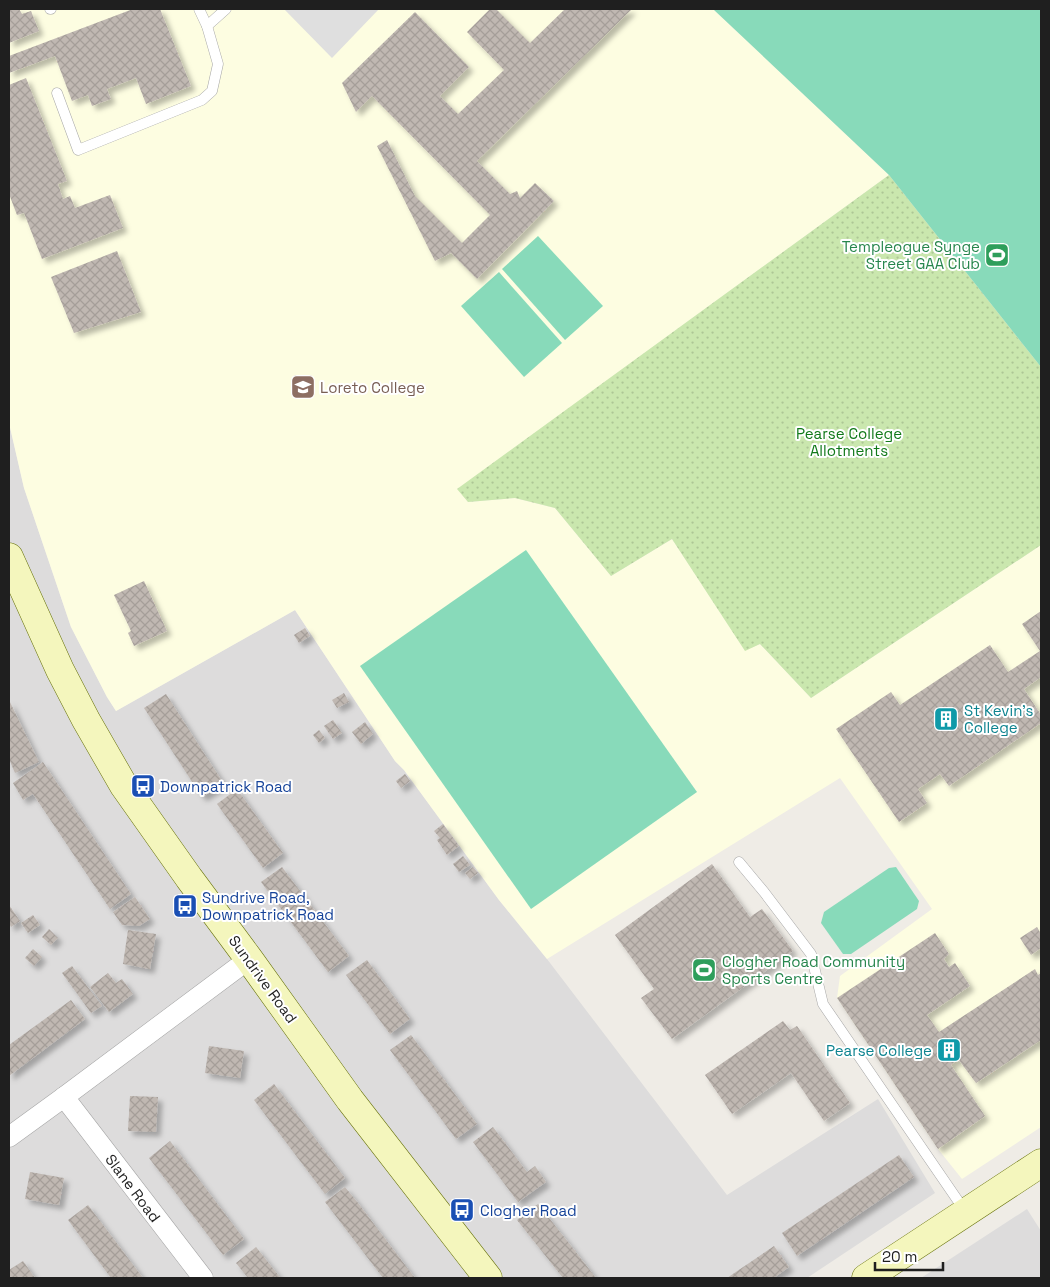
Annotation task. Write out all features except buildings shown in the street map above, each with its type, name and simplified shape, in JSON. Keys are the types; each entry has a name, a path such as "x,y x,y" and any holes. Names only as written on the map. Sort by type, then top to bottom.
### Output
{"street":[{"name":"Sundrive Road","path":"9,557 60,670 124,786 350,1100 488,1278"},
{"path":"9,1137 250,959"},
{"name":"Slane Road","path":"64,1097 203,1278"},
{"path":"866,1278 1041,1163"}],"lane":[{"path":"57,93 78,150 202,100 212,91 218,64 207,26 199,9"},
{"path":"207,26 226,9"},
{"path":"739,862 811,954 823,1004 966,1213"}],"shaded area":[{"name":"Loreto College","path":"9,9 713,9 889,175 458,489 468,502 515,498 555,508 611,576 672,539 745,650 760,644 811,698 1041,545 1041,1127 962,1179 938,1149 837,998 840,976 932,909 840,778 547,959 499,900 404,770 395,761 295,610 116,711 71,627 24,488 9,423"},
{"path":"284,9 379,9 332,58"},
{"path":"9,423 24,488 71,627 116,711 295,610 395,761 404,770 499,900 547,959 727,1195 878,1099 935,1193 807,1278 9,1278"},
{"path":"1027,1209 1041,1231 1041,1278 921,1278"}],"green space":[{"name":"Templeogue Synge Street GAA Club","path":"713,9 1041,9 1041,367 889,175"},
{"name":"Pearse College Allotments","path":"889,175 1041,367 1041,545 811,698 760,644 745,651 672,539 611,576 555,508 515,498 468,502 457,489"},
{"path":"538,236 603,306 565,340 502,269"},
{"path":"499,272 562,343 524,377 461,306"},
{"path":"526,550 697,792 531,909 360,666"},
{"path":"896,867 919,901 917,909 851,954 843,954 821,923 824,912 889,868"}],"place":[{"name":"Templeogue Synge Street GAA Club","path":"997,255"},
{"name":"Loreto College","path":"303,387"},
{"name":"St Kevin's College","path":"946,719"},
{"name":"Downpatrick Road","path":"143,786"},
{"name":"Sundrive Road, Downpatrick Road","path":"185,906"},
{"name":"Clogher Road Community Sports Centre","path":"704,970"},
{"name":"Pearse College","path":"949,1050"},
{"name":"Clogher Road","path":"462,1210"}]}
